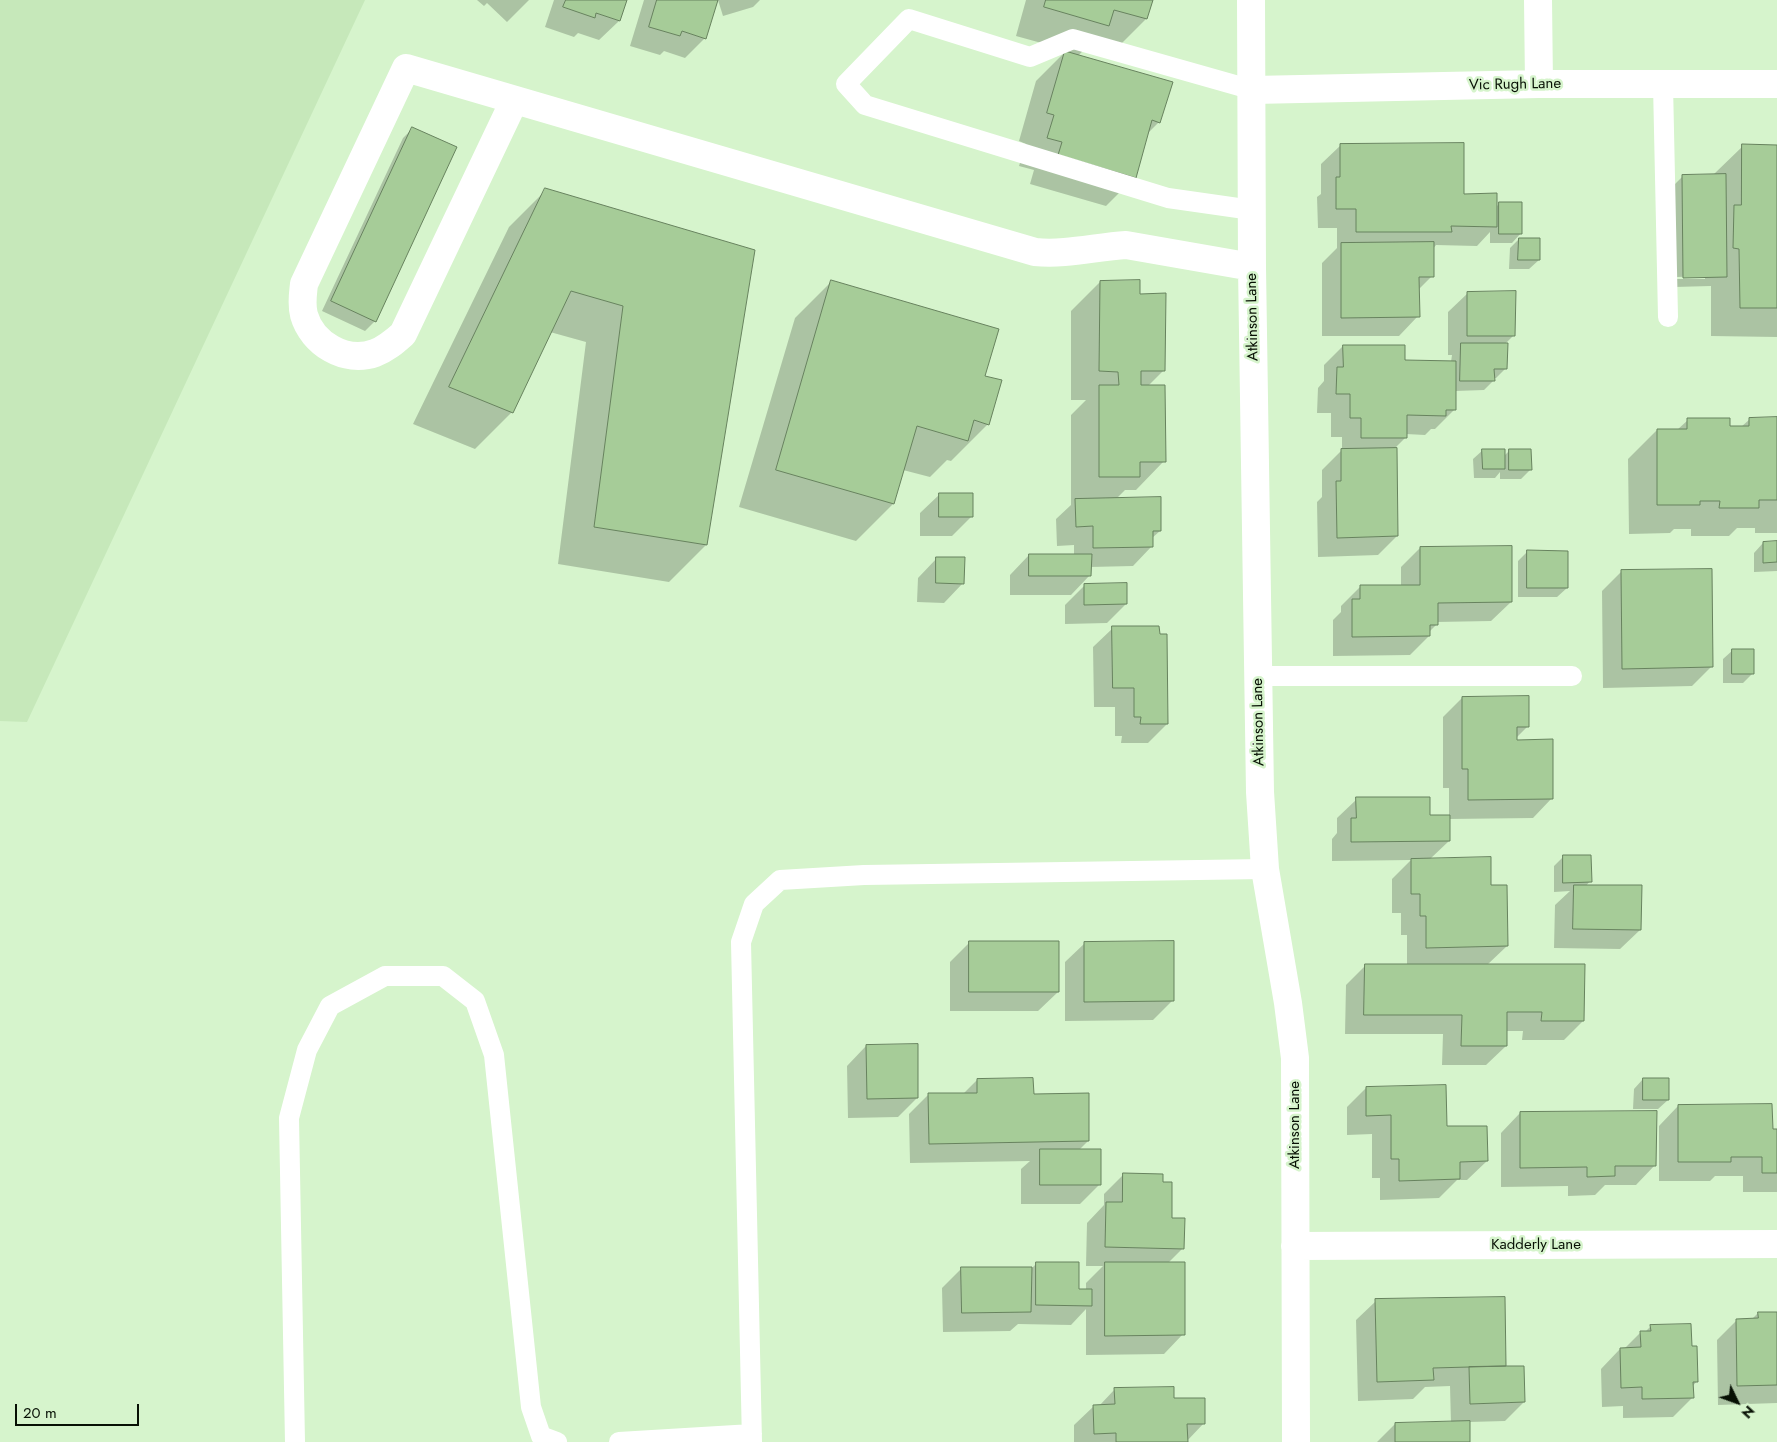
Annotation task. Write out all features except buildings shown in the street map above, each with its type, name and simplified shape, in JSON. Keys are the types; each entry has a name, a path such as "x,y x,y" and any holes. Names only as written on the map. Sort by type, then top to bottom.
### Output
{"street":[{"name":"Atkinson Lane","path":"1251,0 1253,90 1252,267 1260,792 1265,869 1288,1003 1295,1058 1296,1442"},
{"path":"1538,0 1539,84"},
{"path":"514,101 404,334 389,346 373,354 351,355 331,349 319,340 309,328 304,314 302,300 304,284 406,68 1035,252 1053,254 1108,246 1126,246 1252,267"},
{"name":"Vic Rugh Lane","path":"1253,90 1539,84 1777,84"},
{"name":"Kadderly Lane","path":"1295,1246 1777,1244"}],"lane":[{"path":"1252,210 1168,198 865,105 846,84 909,19 1030,57 1073,38 1253,90"},
{"path":"1664,84 1668,317"},
{"path":"1259,676 1572,676"},
{"path":"619,1442 752,1438 741,942 754,904 780,880 864,875 1265,869"},
{"path":"295,1442 290,1118 307,1050 330,1006 385,976 443,976 475,1001 494,1055 531,1407 542,1436 558,1442"}],"shaded area":[{"path":"0,0 365,0 27,722 0,721"}]}
